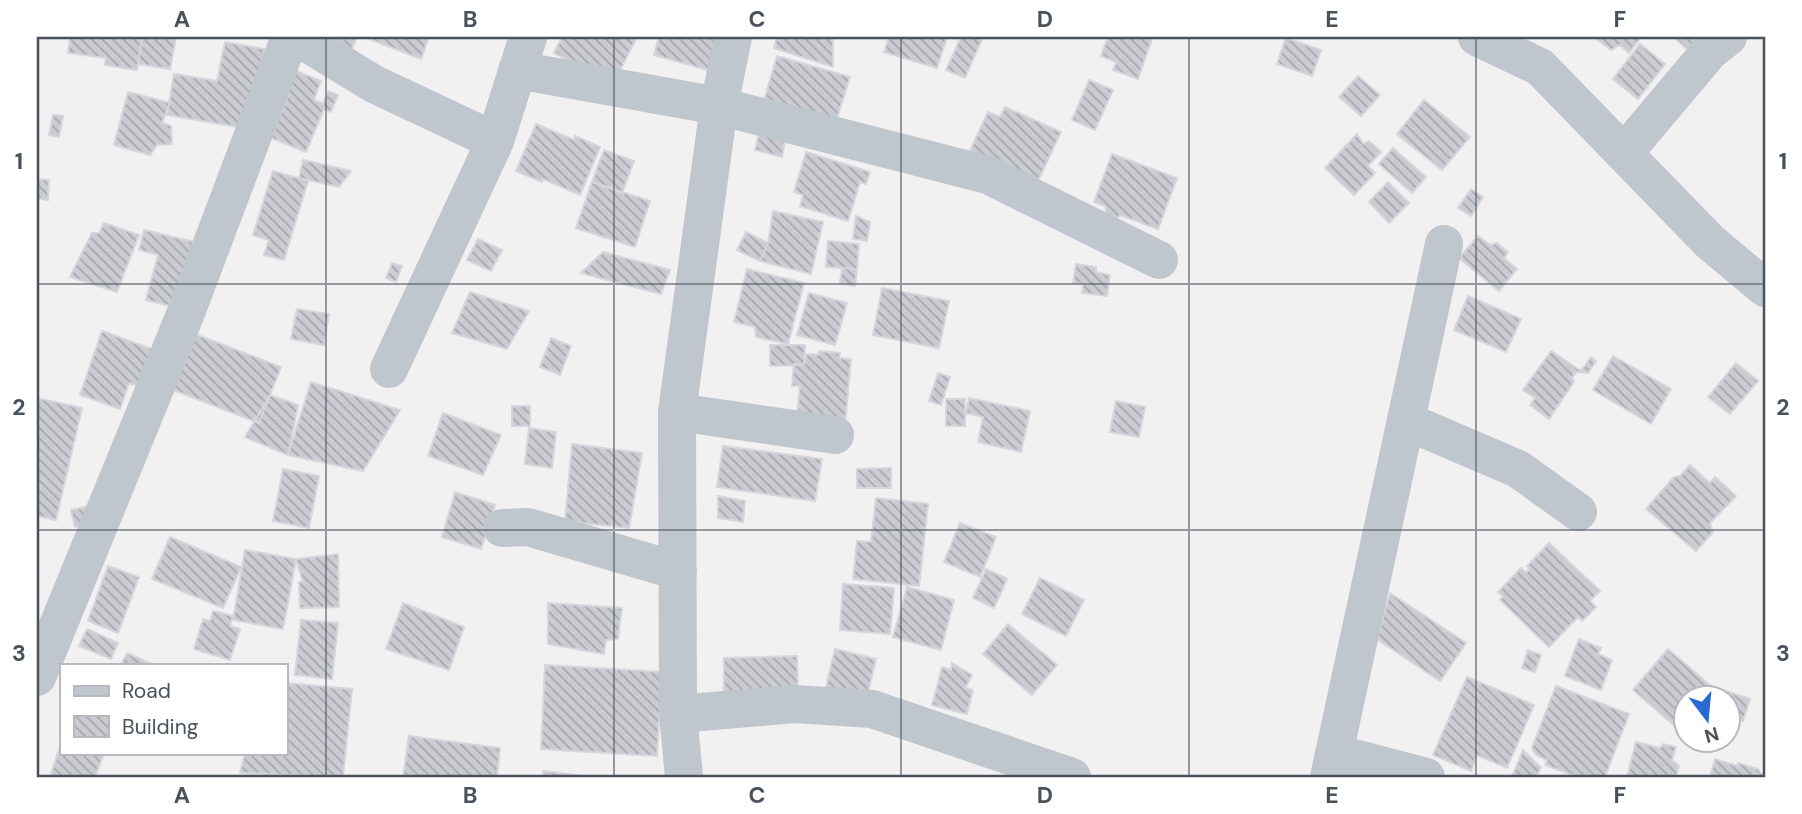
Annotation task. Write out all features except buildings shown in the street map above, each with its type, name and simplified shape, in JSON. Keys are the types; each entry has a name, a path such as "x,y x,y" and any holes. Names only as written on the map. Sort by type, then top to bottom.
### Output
{"street":[{"path":"37,677 187,310 290,37"},
{"path":"297,37 374,84 495,141"},
{"path":"684,777 678,715 677,412 719,106 733,37"},
{"path":"1477,37 1540,67 1710,242 1765,288"},
{"path":"1624,153 1710,51 1728,37"},
{"path":"389,369 495,141 522,53 988,175 1159,260"},
{"path":"1426,777 1332,765 1444,244"},
{"path":"677,412 835,435"},
{"path":"1406,421 1518,469 1578,512"},
{"path":"502,528 528,527 678,570"},
{"path":"678,715 795,704 872,709 1072,777"}]}
